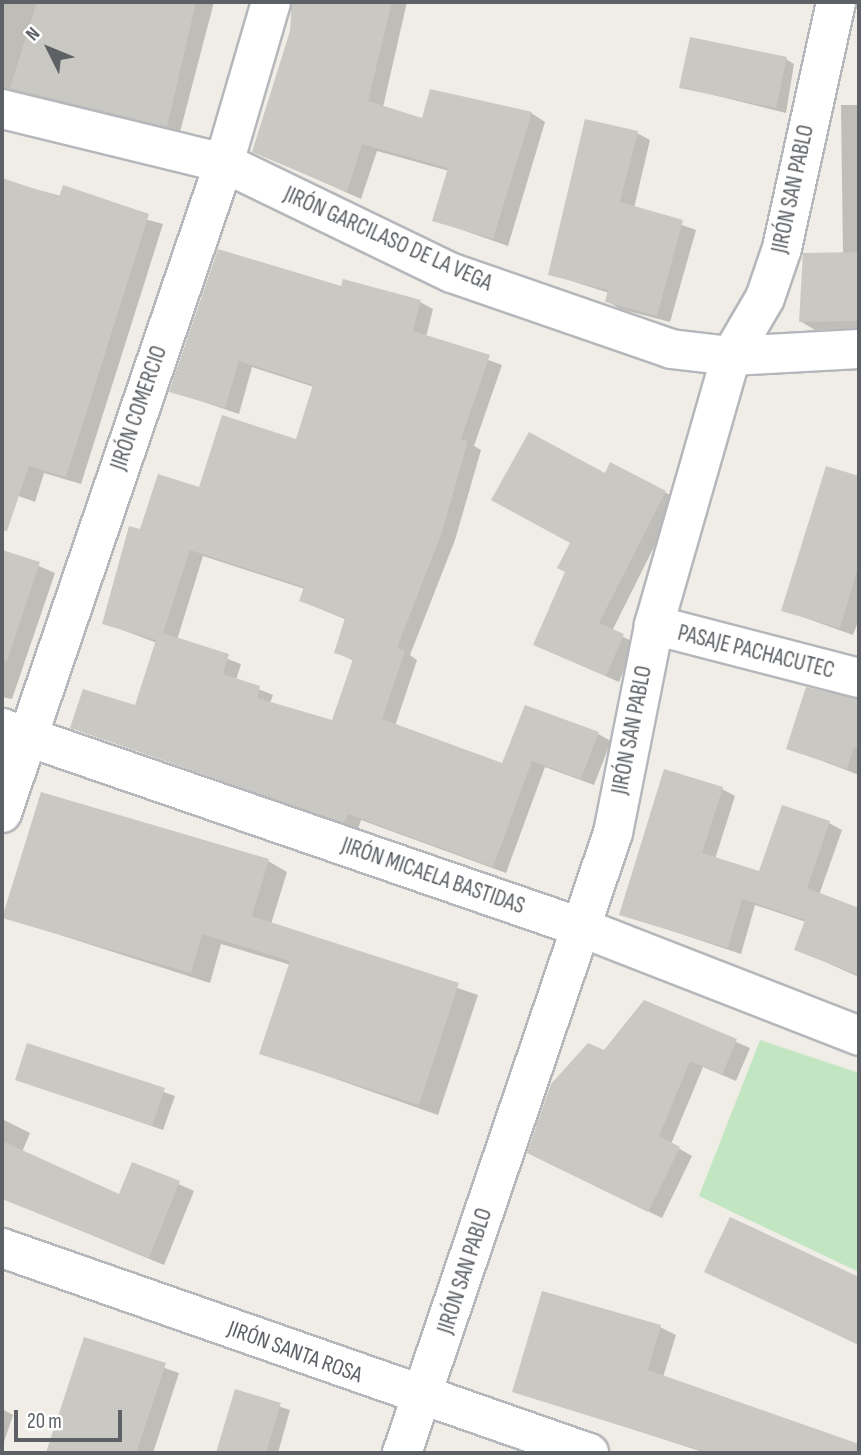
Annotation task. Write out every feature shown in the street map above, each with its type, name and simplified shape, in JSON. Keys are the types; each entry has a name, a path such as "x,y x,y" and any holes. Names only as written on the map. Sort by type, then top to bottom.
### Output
{"street":[{"name":"JIRÓN COMERCIO","path":"2,813 13,731 224,163 271,2"},
{"name":"JIRÓN SAN PABLO","path":"402,1453 424,1398 613,832 654,625 731,356 765,298 782,248 836,2"},
{"name":"JIRÓN GARCILASO DE LA VEGA","path":"2,109 224,163 452,273 671,349 731,356 859,349"},
{"name":"PASAJE PACHACUTEC","path":"654,625 859,678"},
{"name":"JIRÓN MICAELA BASTIDAS","path":"13,731 580,927 859,1036"},
{"name":"JIRÓN SANTA ROSA","path":"2,1248 424,1398 589,1453"}],"green space":[{"path":"760,1040 859,1073 859,1272 699,1196"}],"building":[{"path":"37,2 196,2 167,127 10,88"},
{"path":"292,2 392,2 368,101 422,118 430,89 532,112 493,239 432,221 448,168 362,144 347,192 252,152 290,31"},
{"path":"690,37 787,57 776,108 679,88"},
{"path":"585,119 638,131 620,202 683,220 657,316 605,302 608,290 548,275"},
{"path":"2,178 59,197 63,185 149,214 66,477 29,466 7,531 2,530"},
{"path":"218,249 341,286 343,279 421,300 413,331 490,355 461,439 468,441 442,532 397,648 405,651 382,719 502,763 525,705 599,732 581,779 532,761 493,867 348,814 344,823 70,728 83,689 135,705 156,640 102,624 129,526 140,529 158,474 199,487 222,415 296,439 313,385 239,361 225,408 169,392","holes":["190,550 304,587 299,601 345,618 334,653 353,659 332,720 257,698 260,686 223,674 229,654 163,633"]},
{"path":"859,252 859,321 799,322 803,253"},
{"path":"529,432 605,473 610,462 666,491 599,623 624,634 606,676 533,645 565,572 557,568 570,543 491,500"},
{"path":"826,466 859,476 859,564 840,628 781,611"},
{"path":"2,550 40,562 7,661 2,660"},
{"path":"806,687 859,699 859,749 854,747 847,769 786,749"},
{"path":"664,769 723,787 702,853 759,871 782,805 830,821 807,888 859,908 859,975 794,950 805,920 742,899 728,948 619,915"},
{"path":"41,792 269,859 252,916 459,983 419,1105 259,1054 290,961 202,934 191,973 2,918"},
{"path":"644,1000 737,1039 722,1075 690,1061 659,1136 680,1147 648,1212 527,1153 551,1084 588,1043 604,1050"},
{"path":"27,1043 165,1088 152,1126 15,1080"},
{"path":"2,1141 119,1194 132,1162 180,1181 149,1258 2,1199"},
{"path":"730,1217 859,1277 859,1345 704,1272"},
{"path":"542,1291 661,1325 648,1370 859,1444 859,1453 709,1453 512,1392"},
{"path":"84,1337 166,1363 136,1453 46,1453"},
{"path":"235,1389 281,1403 266,1453 216,1453"}]}
